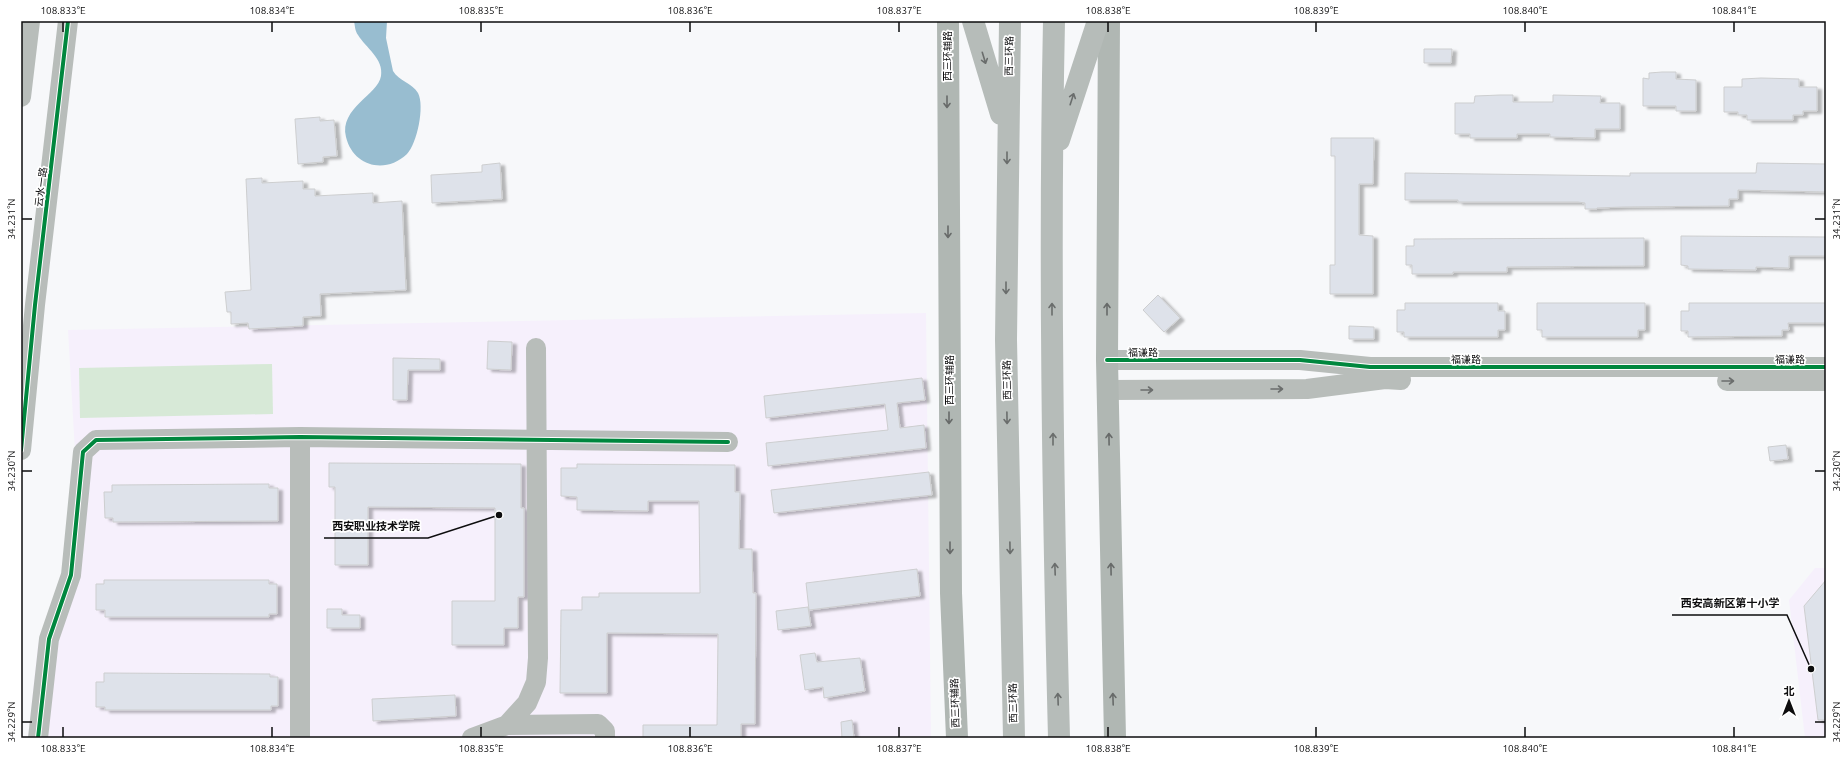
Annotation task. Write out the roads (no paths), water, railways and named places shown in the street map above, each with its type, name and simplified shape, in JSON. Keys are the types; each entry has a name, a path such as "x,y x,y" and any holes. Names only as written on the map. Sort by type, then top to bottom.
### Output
{"highway":[{"path":"973,21 1007,134"},
{"name":"西三环路","path":"1010,21 1007,134 1006,340 1014,738"},
{"path":"1054,21 1051,162 1053,513 1059,738"},
{"path":"1051,162 1098,21"}],"main road":[{"name":"西三环辅路","path":"948,21 951,593 957,738"},
{"path":"1109,21 1107,360 1115,738"}],"street":[{"path":"21,97 30,21"},
{"name":"云水一路","path":"21,450 35,304 68,21"},
{"path":"507,725 527,703 536,682 537,670 536,348"},
{"name":"福谦路","path":"1107,360 1300,360 1370,367 1826,367"},
{"name":"福谦路","path":"1108,390 1307,389 1385,380 1826,381"},
{"path":"300,436 301,738"},
{"path":"38,738 49,639 71,575 83,452 96,440 300,436 728,442"},
{"path":"472,738 507,725 598,724 605,731 605,738"}],"water":[{"path":"354,21 387,21 386,38 393,71 418,93 420,99 421,107 419,125 411,149 407,154 389,164 371,164 363,161 355,155 346,137 345,127 348,118 353,110 378,83 381,76 380,64 374,54 361,40 355,28"}],"place":[{"name":"西安职业技术学院","path":"499,515"},
{"name":"西安高新区第十小学","path":"1811,669"}]}
